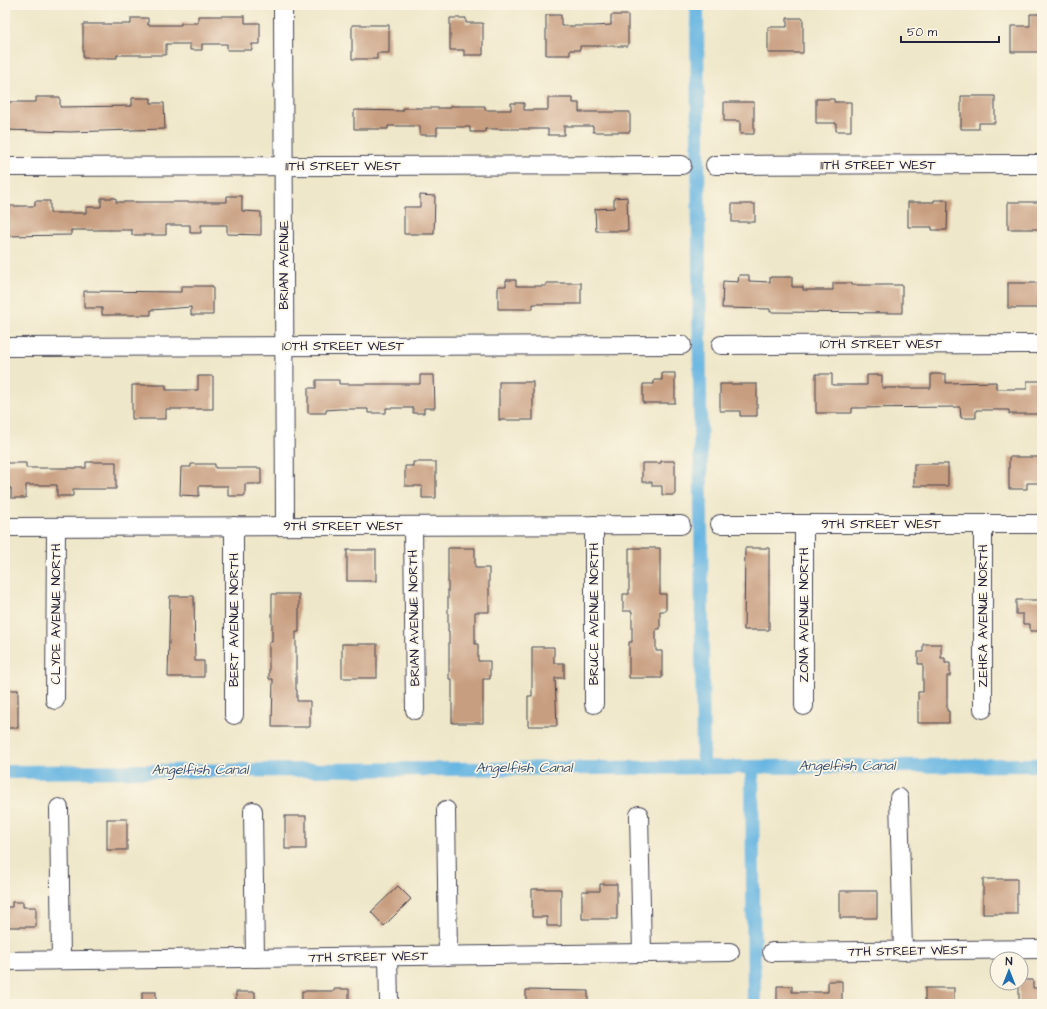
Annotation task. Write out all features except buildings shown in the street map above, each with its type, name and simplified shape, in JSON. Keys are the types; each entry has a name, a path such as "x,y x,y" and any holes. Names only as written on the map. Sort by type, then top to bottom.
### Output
{"street":[{"name":"BRIAN AVENUE","path":"283,5 285,526"},
{"name":"11TH STREET WEST","path":"715,165 1042,164"},
{"name":"11TH STREET WEST","path":"5,167 682,165"},
{"name":"10TH STREET WEST","path":"721,345 1042,344"},
{"name":"10TH STREET WEST","path":"5,346 682,345"},
{"name":"9TH STREET WEST","path":"720,524 1042,524"},
{"name":"ZONA AVENUE NORTH","path":"804,524 804,706"},
{"name":"ZEHRA AVENUE NORTH","path":"983,524 983,709"},
{"name":"BRUCE AVENUE NORTH","path":"594,525 594,704"},
{"name":"9TH STREET WEST","path":"5,527 680,525"},
{"name":"BERT AVENUE NORTH","path":"234,526 234,715"},
{"name":"BRIAN AVENUE NORTH","path":"413,526 415,710"},
{"name":"CLYDE AVENUE NORTH","path":"55,700 56,527"},
{"path":"899,798 902,950"},
{"path":"59,808 61,960"},
{"path":"446,810 448,956"},
{"path":"253,811 255,958"},
{"path":"639,815 642,953"},
{"name":"7TH STREET WEST","path":"772,952 1042,949"},
{"name":"7TH STREET WEST","path":"5,961 730,952"},
{"path":"388,957 389,1004"}],"waterway":[{"path":"697,8 703,767"},
{"name":"Angelfish Canal","path":"5,772 1042,765"},
{"path":"752,767 754,1004"}]}
